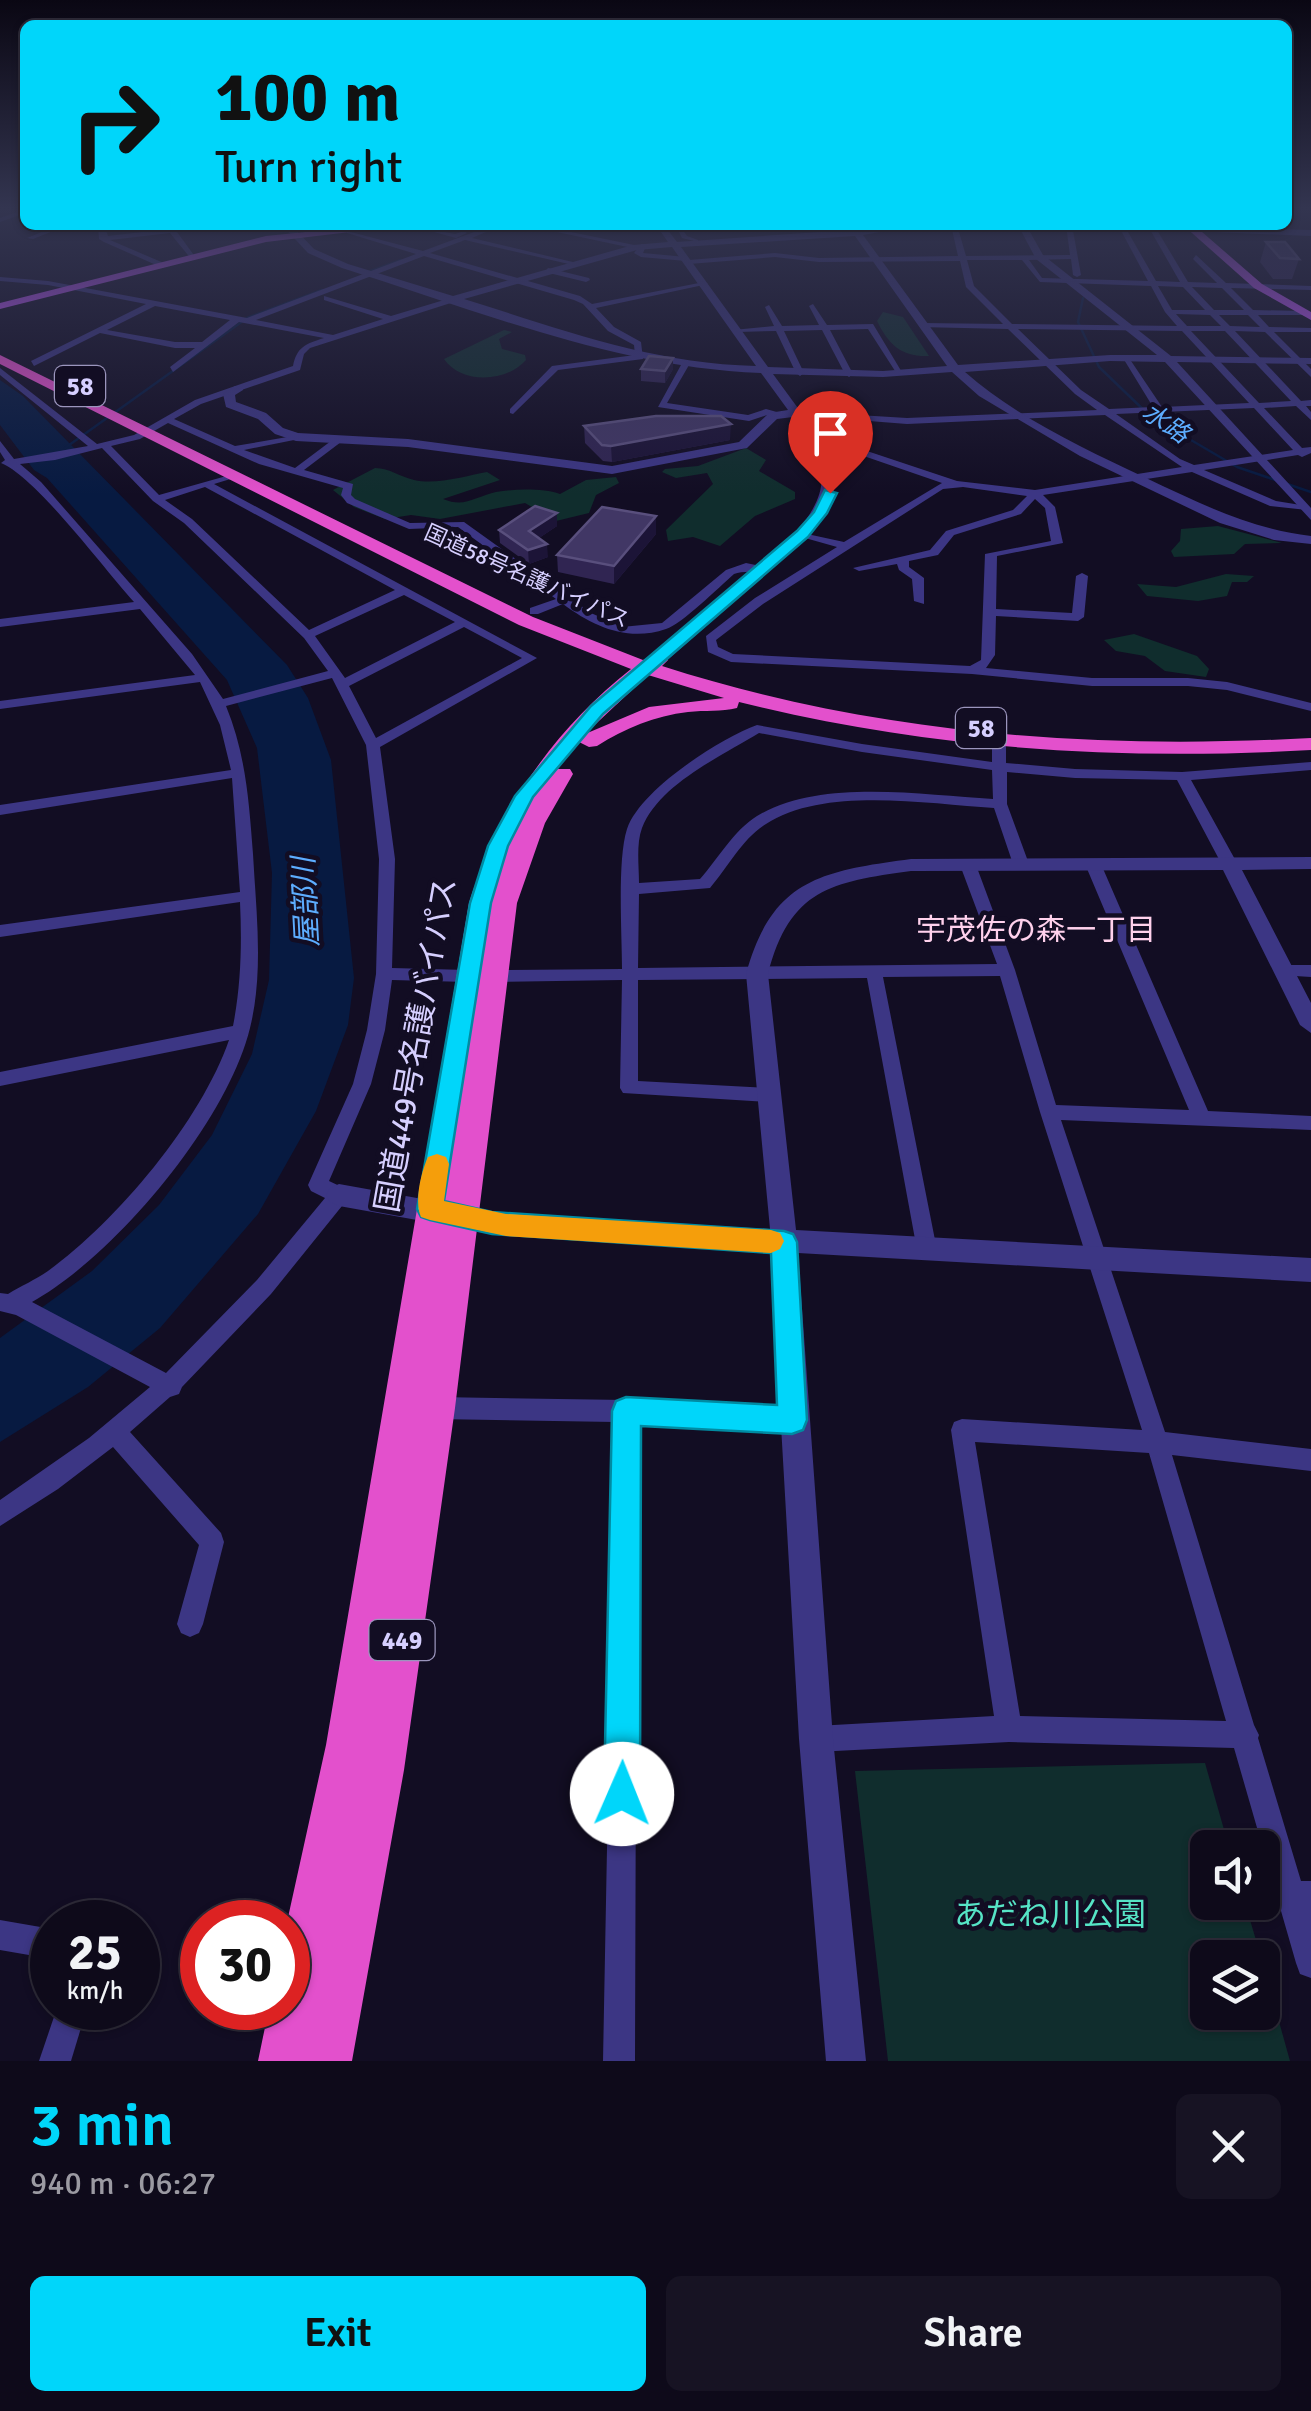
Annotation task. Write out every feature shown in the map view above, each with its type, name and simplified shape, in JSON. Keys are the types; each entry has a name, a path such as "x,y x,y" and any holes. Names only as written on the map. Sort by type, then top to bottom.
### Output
{"highway":[{"name":"国道58号名護バイパス","path":"0,347 24,370"},
{"name":"国道58号名護バイパス","path":"0,359 159,426 653,667 802,700 970,727 1159,737 1311,730"},
{"name":"国道58号名護バイパス","path":"159,426 233,475 526,621 653,667 796,709 879,725 999,740 1142,749 1311,744"},
{"name":"国道449号名護バイパス","path":"481,976 522,849 545,799 653,667"},
{"name":"国道449号名護バイパス","path":"282,2061 347,1745 447,1213 481,976 490,869 525,796 578,729 653,667"},
{"path":"589,741 642,714 669,708 729,704 796,709"},
{"name":"国道449号名護バイパス","path":"328,2061 382,1770 437,1408 447,1213"}],"main road":[{"path":"1285,302 1307,315"}],"street":[{"path":"143,302 337,338"},
{"path":"173,369 242,320 290,302"},
{"path":"339,302 392,319"},
{"path":"13,462 95,448 159,426 198,402 292,370 307,346 444,302"},
{"path":"464,302 640,357 766,372 849,374 1127,358 1304,360"},
{"path":"582,302 611,329 638,344 640,357"},
{"path":"591,307 615,302"},
{"path":"653,667 802,534 826,503 830,474 824,452 717,302"},
{"path":"906,302 954,368 983,394 1020,418 1130,476 1247,529 1311,540"},
{"path":"985,302 1078,392 1176,461 1274,504 1307,512"},
{"path":"1102,302 1168,358 1307,512"},
{"path":"1162,302 1252,404 1311,459"},
{"path":"1203,302 1311,417"},
{"path":"1241,302 1304,360 1311,374"},
{"path":"0,370 24,370 152,304"},
{"path":"813,306 849,374"},
{"path":"769,307 800,373"},
{"path":"1169,312 1307,315"},
{"path":"1276,313 1311,340"},
{"path":"922,325 1311,330"},
{"path":"736,330 870,326 900,372"},
{"path":"99,331 174,345 203,345"},
{"path":"513,411 555,368 640,357"},
{"path":"1127,358 1157,407"},
{"path":"685,365 661,405 749,418 766,412 864,418 1020,418 1157,407 1311,403"},
{"path":"24,370 95,448 188,521 308,635 340,679 374,745 387,859 384,974 376,1030 362,1084 318,1185 339,1195 506,1225 927,1250 1097,1255 1311,1270"},
{"path":"239,388 229,394 230,404 262,416 279,431 296,437 408,442 612,470 743,445 752,440 766,420 780,414"},
{"path":"864,418 853,444 858,452 954,483 1005,492 1035,493 1305,451"},
{"path":"159,426 348,486 346,495 351,502 401,524 460,524 564,600 621,630 664,626 700,601 730,572 746,566 764,568"},
{"path":"234,450 296,437"},
{"path":"296,472 338,440"},
{"path":"0,444 224,703 240,773 248,896 247,984 241,1031 220,1085 179,1146 112,1222 56,1276 11,1304"},
{"path":"157,499 233,475"},
{"path":"954,483 935,489 759,601 716,631 710,638 712,649 731,658 972,670 1092,682 1227,686 1311,707"},
{"path":"206,484 531,658 374,745"},
{"path":"859,568 934,553 950,532 1016,512 1035,493"},
{"path":"972,670 986,662 989,655 991,554 1057,543 1050,507 1035,493"},
{"path":"802,534 847,546"},
{"path":"903,558 903,568 918,578 920,601"},
{"path":"992,612 1078,618 1082,576"},
{"path":"308,635 402,591"},
{"path":"736,593 759,601"},
{"path":"534,611 564,600"},
{"path":"0,623 142,605"},
{"path":"224,703 306,680 340,679 462,623"},
{"path":"0,705 204,678"},
{"path":"769,1095 629,1088 635,827 652,802 675,782 757,728 900,754 1000,766 1182,776 1311,766"},
{"path":"999,740 1000,804 1020,864"},
{"path":"0,810 240,773"},
{"path":"1182,776 1311,1025"},
{"path":"631,889 704,884 753,826 777,812 808,804 842,798 884,798 1000,804"},
{"path":"846,2061 816,1739 792,1420 784,1242 757,974 763,938 789,904 818,884 866,870 911,864 1311,862"},
{"path":"968,864 1007,970 1048,1112 1157,1442 1246,1735 1301,1895 1311,1963"},
{"path":"1093,864 1202,1117"},
{"path":"0,931 248,896"},
{"path":"384,974 1007,970"},
{"path":"1285,971 1311,972"},
{"path":"874,972 927,1250"},
{"path":"0,1079 241,1031"},
{"path":"1048,1112 1311,1123"},
{"path":"0,1514 116,1433 171,1387 278,1276 339,1195"},
{"path":"11,1304 171,1387"},
{"path":"437,1408 626,1411 792,1420"},
{"path":"619,2061 626,1411"},
{"path":"1009,1729 962,1430 1157,1442 1311,1460"},
{"path":"116,1433 212,1542 190,1624"},
{"path":"816,1739 1009,1729 1246,1735"},
{"path":"0,1936 30,1941"},
{"path":"56,2061 65,2030"}],"green space":[{"path":"883,312 903,317 929,356 903,352 891,343 877,321"},
{"path":"504,330 512,332 499,339 502,349 525,355 526,360 508,373 473,377 444,359"},
{"path":"746,448 766,460 759,471 795,492 795,499 755,516 720,546 693,537 668,541 666,530 713,484 707,473 676,478 662,472 698,466"},
{"path":"375,468 423,481 487,472 500,480 443,499 457,502 511,490 560,494 586,480 616,477 619,483 596,495 589,513 556,521 525,503 440,519 411,515 385,519 354,507 333,490"},
{"path":"1218,526 1282,543 1245,544 1234,554 1174,557 1171,551 1180,541 1181,529"},
{"path":"1226,574 1254,576 1247,582 1232,582 1227,596 1198,601 1147,596 1137,584 1176,587"},
{"path":"1134,634 1197,656 1209,669 1206,677 1165,671 1145,656 1116,651 1104,640"},
{"name":"あだね川公園","path":"1205,1763 1224,1830 1190,1830 1190,1920 1250,1920 1256,1940 1190,1940 1190,2030 1280,2030 1280,2025 1290,2061 888,2061 855,1771"}],"water":[{"name":"屋部川","path":"0,380 23,396 287,665 308,698 331,760 354,978 348,1025 316,1111 258,1214 160,1328 88,1387 0,1442 0,1338 92,1271 159,1205 212,1135 252,1054 269,980 272,873 257,748 227,680 47,478 34,470 0,425"}],"building":[{"path":"649,356 673,358 665,371 641,369"},
{"path":"656,416 721,416 731,424 611,446 602,445 584,426"},
{"path":"535,506 557,513 529,531 547,544 528,550 499,530"},
{"path":"602,507 656,516 614,566 557,555"}],"waterway":[{"path":"65,448 247,318 289,302"},
{"name":"水路","path":"1082,302 1078,322 1099,367 1150,416 1237,467 1311,492"}],"slow traffic":[{"path":"437,1164 430,1209 506,1225 771,1241"}],"district":[{"name":"宇茂佐の森一丁目","path":"1036,930"}],"route":[{"path":"622,1794 626,1411 792,1420 784,1242 492,1223 430,1209 436,1169 480,903 498,846 525,796 560,749 597,710 802,534 820,513 830,493"}]}
